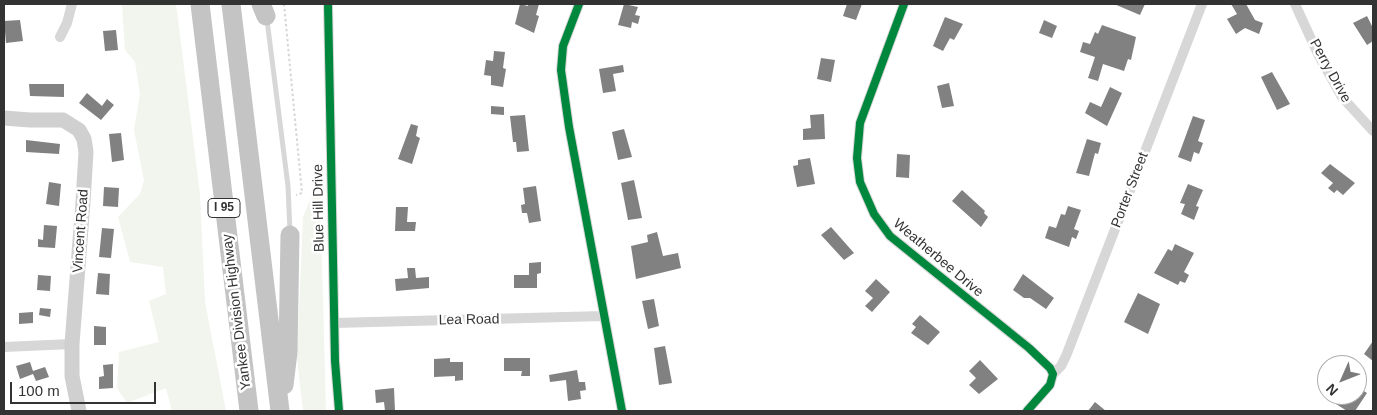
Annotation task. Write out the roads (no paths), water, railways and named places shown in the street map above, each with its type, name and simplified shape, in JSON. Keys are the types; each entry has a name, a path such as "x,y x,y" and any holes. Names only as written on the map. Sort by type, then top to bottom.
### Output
{"highway":[{"name":"Yankee Division Highway","path":"200,4 249,411"},
{"name":"I 95","path":"231,4 280,411"},
{"path":"280,411 288,352 290,235"}],"street":[{"path":"60,37 67,23 72,4"},
{"name":"Blue Hill Drive","path":"328,4 334,323 339,411"},
{"path":"579,4 563,46 561,70 569,127 622,411"},
{"name":"Weatherbee Drive","path":"904,4 859,129 857,163 866,198 880,224 895,241 1028,348 1048,365 1053,374"},
{"name":"Porter Street","path":"1053,374 1061,366 1066,356 1202,4"},
{"name":"Perry Drive","path":"1295,4 1342,97 1373,131"},
{"name":"Vincent Road","path":"4,118 63,120 79,130 84,139 86,152 72,344 72,376 79,411"},
{"name":"Lea Road","path":"334,323 604,316"},
{"path":"4,347 72,344"},
{"path":"1027,411 1048,390 1053,374"}],"lane":[{"path":"263,10 270,32 288,196 290,235"}]}
